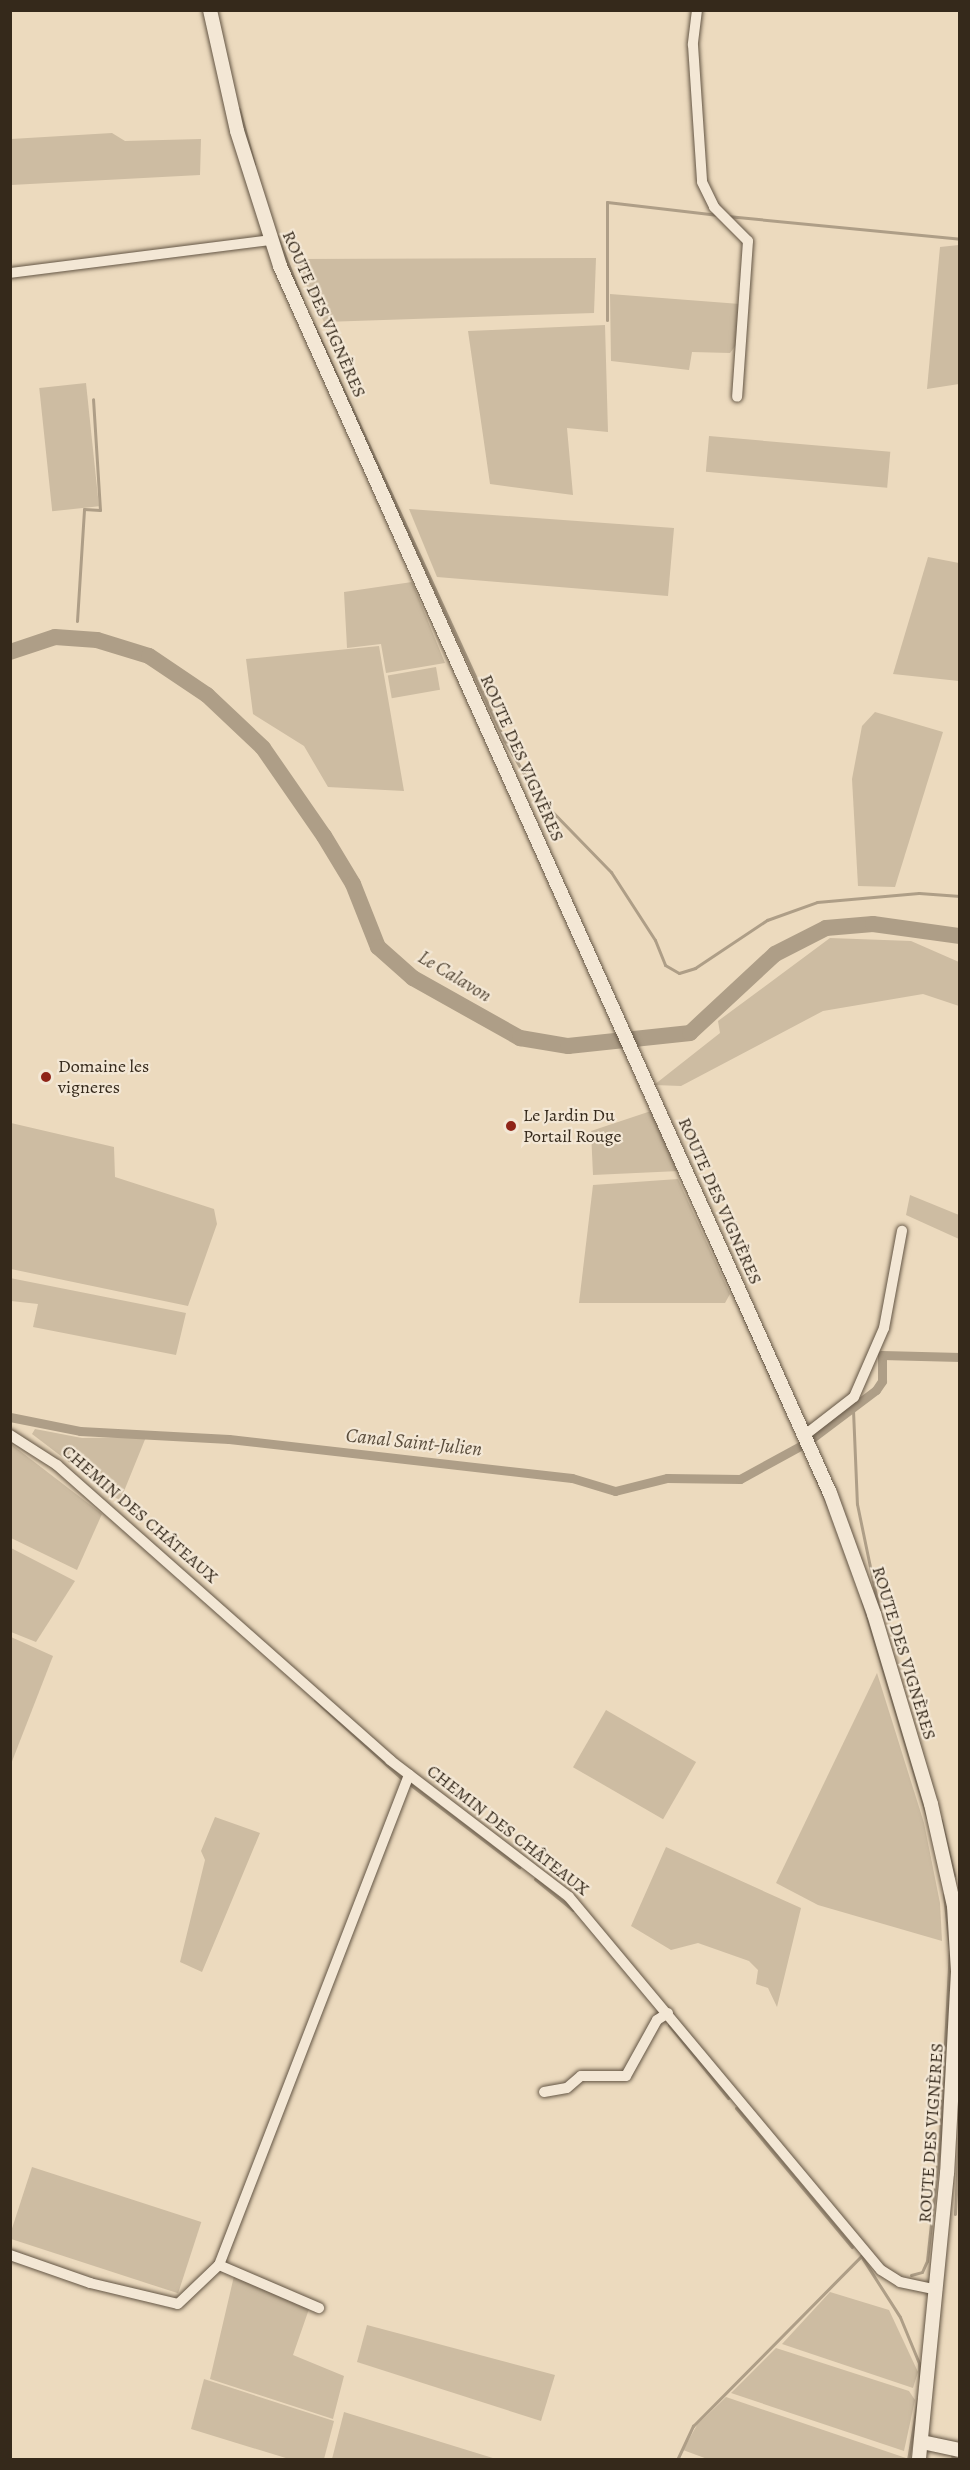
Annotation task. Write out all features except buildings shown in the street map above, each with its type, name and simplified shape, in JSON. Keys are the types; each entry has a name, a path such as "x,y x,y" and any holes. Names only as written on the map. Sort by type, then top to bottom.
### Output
{"street":[{"name":"ROUTE DES VIGNÈRES","path":"210,10 237,131 271,240 807,1440 874,1614 941,1838 954,1906 956,2034 937,2290 919,2460"},
{"path":"697,10 693,45 702,182 714,207 748,241 737,397"},
{"path":"10,273 271,240"},
{"path":"807,1440 854,1397 884,1328 902,1231"},
{"name":"CHEMIN DES CHÂTEAUX","path":"10,1435 57,1465 409,1775 569,1897 881,2270 900,2282 937,2290"},
{"path":"10,2255 90,2283 178,2304 219,2265 409,1775"},
{"path":"544,2092 567,2088 581,2076 626,2076 657,2020 668,2013"},
{"path":"219,2265 319,2308"},
{"path":"922,2442 960,2450"}],"shaded area":[{"path":"112,133 125,141 201,139 200,175 11,185 11,139"},
{"path":"959,245 959,384 927,389 940,247"},
{"path":"596,258 594,313 324,322 294,259"},
{"path":"610,294 740,304 736,345 730,353 692,352 689,370 611,361"},
{"path":"605,325 608,432 567,428 573,495 490,484 468,331"},
{"path":"86,383 99,506 52,511 39,388"},
{"path":"709,436 890,452 887,488 706,472"},
{"path":"409,509 674,528 668,596 437,577"},
{"path":"928,557 959,563 959,681 893,674"},
{"path":"412,582 445,663 386,673 381,644 347,648 344,592"},
{"path":"379,646 404,791 328,787 304,746 253,714 246,659"},
{"path":"436,667 440,690 392,698 388,676"},
{"path":"875,712 943,732 895,887 858,886 852,779 862,726"},
{"path":"830,938 911,941 959,962 959,1006 923,994 823,1011 681,1086 654,1085 720,1033 718,1021"},
{"path":"651,1111 679,1171 593,1175 591,1131"},
{"path":"11,1123 114,1147 115,1177 214,1209 217,1224 188,1306 11,1269"},
{"path":"678,1179 730,1294 725,1303 579,1303 593,1185"},
{"path":"910,1195 959,1215 959,1239 906,1215"},
{"path":"10,1278 186,1313 176,1355 33,1327 38,1304 11,1301"},
{"path":"35,1429 82,1438 146,1437 120,1501 32,1434"},
{"path":"11,1444 102,1514 77,1570 11,1538"},
{"path":"11,1548 75,1581 36,1642 11,1632"},
{"path":"11,1637 53,1656 11,1764"},
{"path":"877,1673 924,1823 940,1903 942,1941 818,1905 776,1883"},
{"path":"606,1710 696,1762 663,1819 573,1767"},
{"path":"215,1817 260,1833 202,1972 180,1962 205,1860 201,1851"},
{"path":"666,1847 801,1908 777,2007 768,1988 756,1984 758,1970 749,1961 698,1943 671,1950 631,1926"},
{"path":"32,2167 201,2222 178,2293 10,2239"},
{"path":"234,2276 309,2309 293,2355 344,2376 333,2419 210,2379"},
{"path":"830,2292 889,2310 918,2372 913,2388 782,2344"},
{"path":"367,2325 555,2375 541,2421 357,2362"},
{"path":"776,2348 909,2391 915,2400 904,2451 731,2393"},
{"path":"204,2379 334,2421 324,2459 289,2459 191,2429"},
{"path":"726,2397 906,2458 710,2460 683,2450 697,2425"},
{"path":"344,2412 496,2459 332,2459"}],"waterway":[{"path":"239,109 254,164"},
{"path":"607,320 607,202 718,215"},
{"path":"727,216 960,239"},
{"path":"277,236 302,299"},
{"path":"313,324 504,740 538,797 611,872 655,940 665,965 679,973 695,968 767,920 817,902 919,893 960,896"},
{"path":"77,621 84,509 100,510 93,399"},
{"name":"Le Calavon","path":"10,652 55,637 97,640 149,656 207,695 263,748 324,836 353,884 378,947 413,978 520,1038 568,1046 690,1033 775,954 826,928 873,924 960,936"},
{"path":"711,1243 783,1404"},
{"name":"Canal Saint-Julien","path":"811,1439 876,1390 882,1381 882,1355 960,1357"},
{"path":"853,1410 857,1504 879,1610"},
{"name":"Canal Saint-Julien","path":"10,1417 80,1431 229,1439 572,1478 615,1491 667,1478 740,1479 802,1445"},
{"path":"814,1473 829,1509"},
{"path":"862,1600 927,1817"},
{"path":"315,1700 401,1778"},
{"path":"411,1785 519,1867"},
{"path":"941,1820 954,1875"},
{"path":"535,1879 573,1910"},
{"path":"911,2275 922,2272 927,2261 940,2139 950,1950 944,1894"},
{"path":"669,2025 728,2098"},
{"path":"736,2108 852,2247"},
{"path":"955,2214 960,2116"},
{"path":"677,2460 693,2426 861,2256 900,2317 919,2363 920,2384"},
{"path":"908,2460 918,2399"},
{"path":"952,2456 958,2460"}],"place":[{"name":"Domaine les vigneres","path":"46,1077"},
{"name":"Le Jardin Du Portail Rouge","path":"511,1126"}]}
